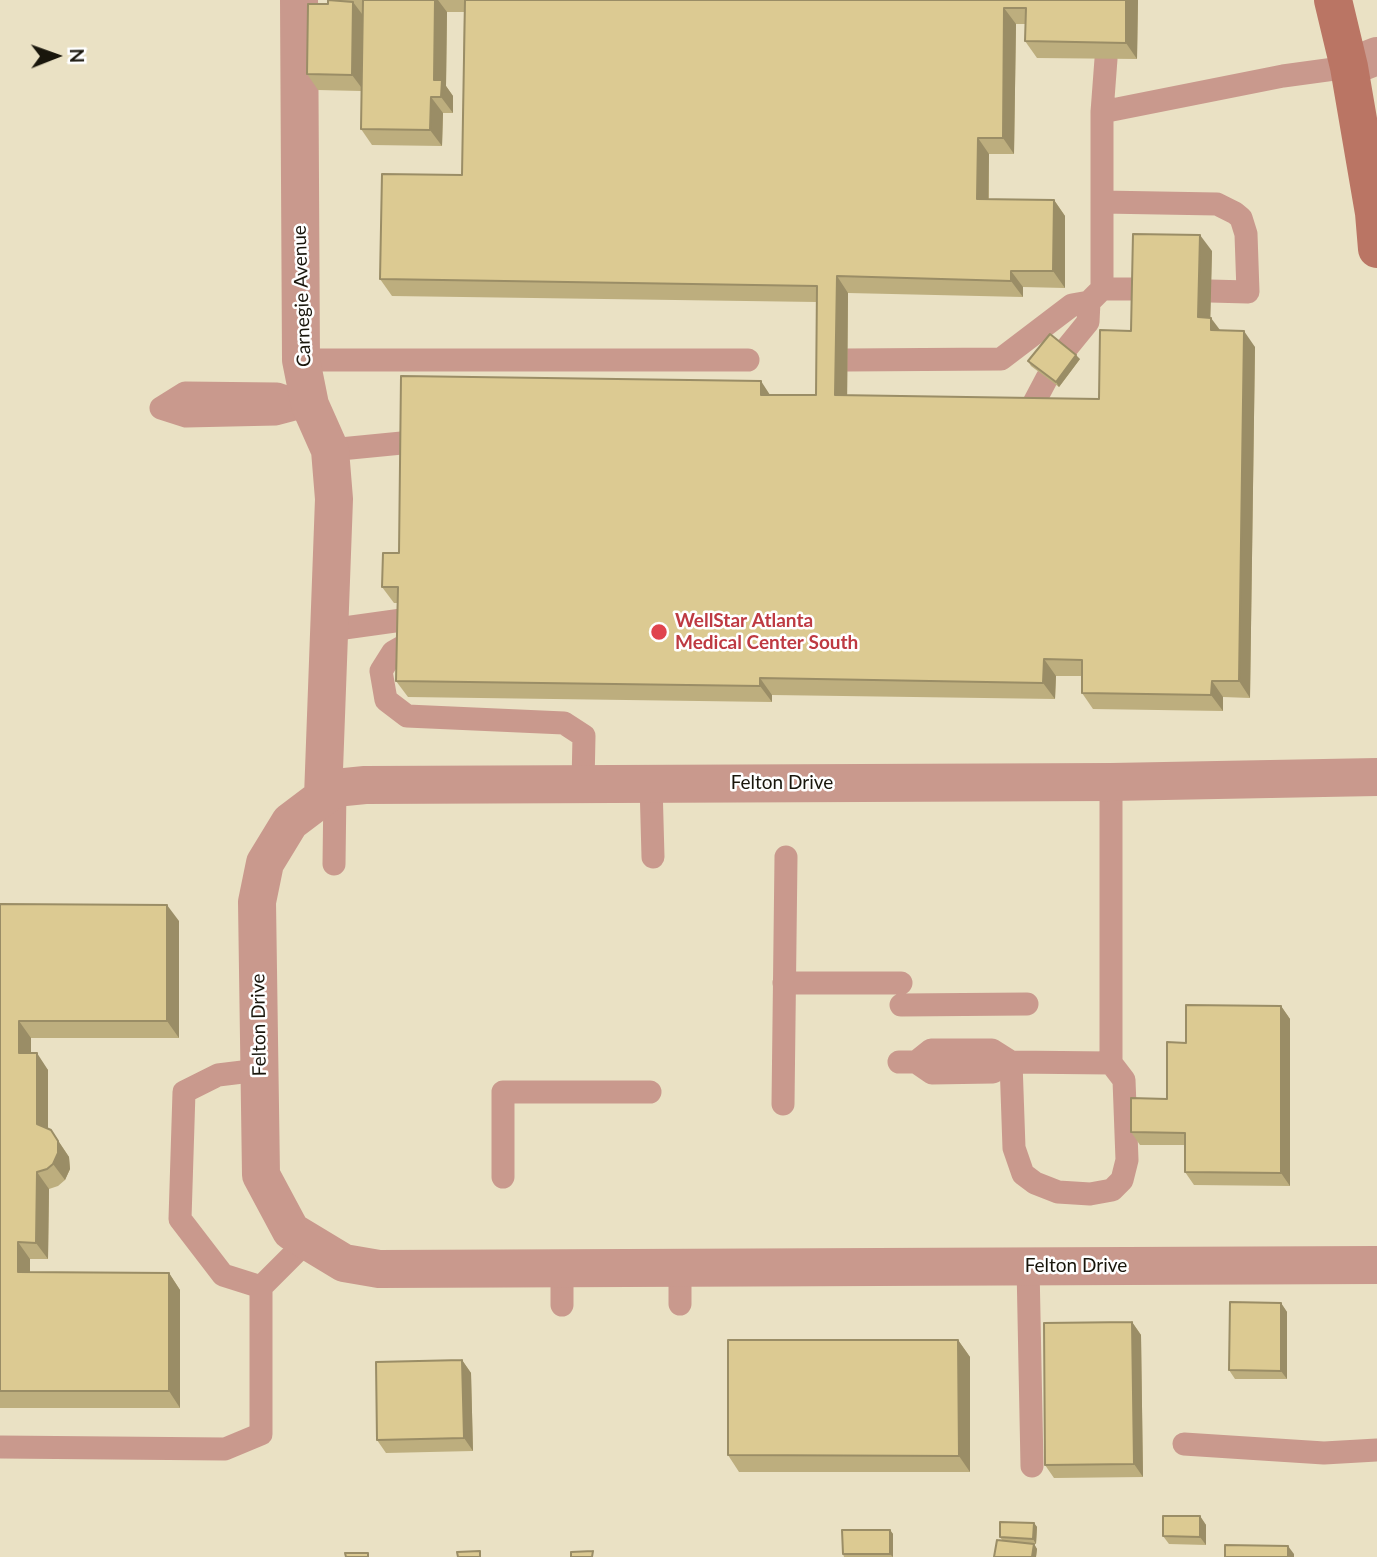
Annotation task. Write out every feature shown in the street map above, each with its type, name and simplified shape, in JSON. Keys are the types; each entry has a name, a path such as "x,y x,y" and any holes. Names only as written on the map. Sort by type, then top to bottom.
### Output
{"main road":[{"path":"1333,0 1363,61 1377,249"}],"street":[{"name":"Carnegie Avenue","path":"299,0 301,360 310,405 330,450 334,499 329,793"},
{"name":"Felton Drive","path":"1377,778 1111,782 365,785 329,793 290,822 265,863 257,902 261,1175 290,1231 344,1263 379,1269 562,1286 680,1286 1028,1266 1377,1265"}],"lane":[{"path":"1066,349 1088,322 1095,295 1102,202 1102,113 1106,59"},
{"path":"1102,113 1363,61"},
{"path":"1102,202 1217,204 1235,213 1241,218 1246,234 1248,292 1210,291"},
{"path":"847,360 1001,359 1072,305 1095,295 1144,289"},
{"path":"301,360 748,360"},
{"path":"1028,415 1047,378"},
{"path":"185,393 276,394 310,405 276,414 186,415 161,408 185,393"},
{"path":"330,450 412,442"},
{"path":"330,630 409,619"},
{"path":"409,643 393,652 381,671 386,700 407,716 564,723 584,736 583,784"},
{"path":"1011,1062 1013,1148 1023,1174 1035,1183 1058,1192 1090,1194 1112,1189 1122,1180 1127,1160 1124,1080 1111,1063 1111,782"},
{"path":"651,784 653,857"},
{"path":"329,793 334,864"},
{"path":"783,1104 786,857"},
{"path":"784,983 1027,1004"},
{"path":"908,1062 932,1073 993,1072 1011,1062 1111,1063"},
{"path":"259,1070 218,1075 184,1092 180,1219 223,1275 261,1287"},
{"path":"503,1177 503,1092 650,1092"},
{"path":"0,1447 225,1450 261,1434 261,1287 307,1241"},
{"path":"1028,1266 1032,1466"},
{"path":"1184,1444 1324,1453 1377,1450"}],"building":[{"path":"328,0 353,2 352,75 307,74 308,4 328,4"},
{"path":"363,0 435,0 434,80 442,80 441,97 431,97 430,130 361,129"},
{"path":"465,0 1126,0 1126,43 1025,41 1026,8 1004,8 1003,138 978,138 977,199 1054,200 1053,271 1011,271 1011,281 837,276 835,395 1099,399 1100,330 1131,331 1133,234 1200,235 1198,317 1211,318 1211,330 1244,331 1239,681 1212,681 1211,695 1082,693 1082,660 1044,659 1043,683 760,678 760,686 396,681 398,587 382,587 383,553 399,553 401,376 761,381 761,395 816,395 817,286 380,279 382,174 462,175"},
{"path":"1050,334 1076,355 1056,382 1028,361"},
{"path":"0,904 167,905 167,1021 19,1021 19,1053 37,1053 37,1124 51,1130 58,1141 58,1153 53,1164 37,1172 36,1243 18,1242 18,1272 169,1273 169,1391 0,1391"},
{"path":"1186,1005 1281,1006 1281,1173 1185,1172 1185,1133 1131,1132 1131,1098 1167,1099 1167,1042 1186,1043"},
{"path":"1230,1302 1281,1303 1281,1371 1229,1370"},
{"path":"1132,1322 1134,1464 1045,1465 1044,1323"},
{"path":"728,1340 958,1340 959,1456 728,1455"},
{"path":"462,1360 464,1438 377,1440 376,1362"},
{"path":"1163,1516 1200,1516 1200,1537 1163,1536"},
{"path":"1000,1522 1034,1523 1033,1539 1000,1537"},
{"path":"842,1530 890,1530 890,1554 843,1554"},
{"path":"997,1540 1034,1544 1032,1557 994,1557"},
{"path":"1225,1545 1288,1546 1288,1557 1225,1557"},
{"path":"480,1551 480,1557 458,1557 457,1552"},
{"path":"593,1551 592,1557 571,1557 571,1552"},
{"path":"345,1553 368,1553 368,1557 346,1557"}],"place":[{"name":"WellStar Atlanta Medical Center South","path":"659,632"}]}
